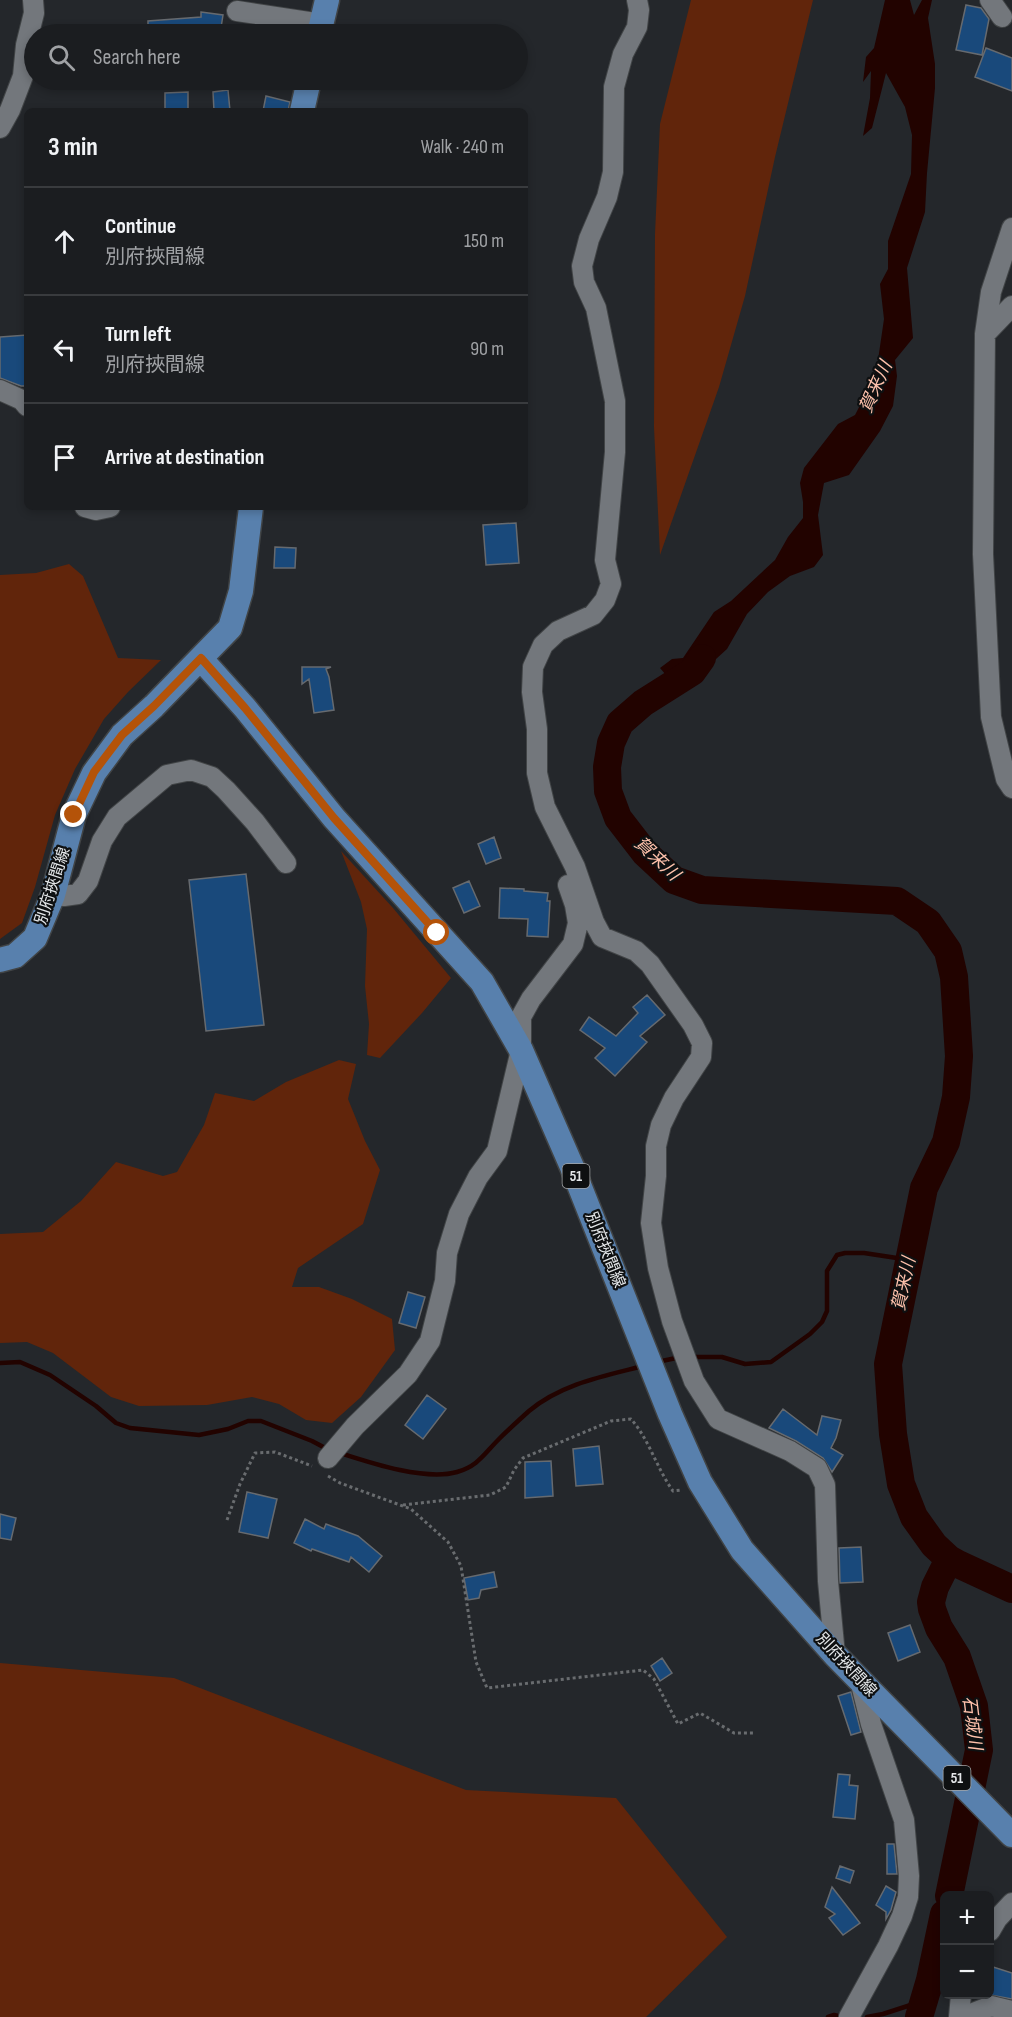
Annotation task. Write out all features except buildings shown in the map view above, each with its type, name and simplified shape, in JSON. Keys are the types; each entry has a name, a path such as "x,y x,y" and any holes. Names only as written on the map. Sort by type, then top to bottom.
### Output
{"main road":[{"path":"321,24 327,0"},
{"path":"303,108 307,90"},
{"name":"別府挾間線","path":"0,960 15,956 35,938 53,895 74,815 94,772 122,735 154,706 230,628 241,591 251,510"},
{"name":"別府挾間線","path":"201,658 245,708 334,818 482,982 521,1050 572,1167 670,1414 700,1482 742,1550 835,1655 1012,1835"}],"street":[{"path":"31,24 34,13 33,0"},
{"path":"637,0 639,10 637,27 623,54 614,87 613,172 607,197 589,239 582,266 584,282 596,308 615,402 615,452 605,548 605,560 611,584 605,600 593,615 558,631 543,645 533,667 532,692 537,729 537,773 545,807 575,867 594,922 602,937 636,951 650,964 693,1025 702,1042 701,1058 674,1098 661,1125 656,1146 656,1176 651,1223 658,1269 672,1321 694,1382 718,1419 790,1451 817,1468 825,1485 828,1581 835,1655"},
{"path":"990,0 1002,17"},
{"path":"237,11 297,24"},
{"path":"0,128 10,110 23,76 24,66"},
{"path":"1012,228 991,292 985,334 983,554 991,717 1006,779 1012,788"},
{"path":"985,334 1012,306"},
{"path":"0,390 24,402"},
{"path":"53,895 78,894 88,881 102,841 117,817 167,775 191,770 212,777 226,790 255,822 286,863"},
{"path":"322,1466 355,1426 408,1374 430,1341 445,1281 447,1253 459,1214 478,1177 497,1151 521,1050 521,1017 531,999 573,944 578,923 575,905 563,872 559,838"},
{"path":"849,2017 902,1916 908,1897 909,1876 904,1820 871,1724 860,1680"},
{"path":"994,1924 1012,1903"},
{"path":"961,1999 961,2017 991,2006 1012,2011"}],"path":[{"path":"401,1506 490,1496 506,1486 523,1458 611,1421 631,1419 638,1427 663,1477 673,1491 684,1490"},
{"path":"227,1520 240,1484 255,1453 275,1452 322,1466 340,1483 411,1509 448,1542 461,1566 476,1662 487,1688 643,1670 654,1679 678,1724 700,1713 734,1733 754,1733"}],"shaded area":[{"path":"691,0 813,0 775,157 745,296 719,387 660,555 654,427 655,234 660,124"},
{"path":"69,564 83,576 118,658 161,660 104,719 75,769 55,815 35,887 22,923 0,939 0,575 36,573"},
{"path":"341,851 393,908 451,978 380,1058 367,1055 369,1024 365,986 367,929 361,902"},
{"path":"339,1060 356,1064 348,1099 380,1170 363,1224 298,1268 292,1287 319,1287 352,1299 392,1319 395,1350 361,1397 332,1423 306,1420 279,1404 252,1397 207,1405 139,1406 111,1397 53,1353 27,1342 0,1343 0,1234 43,1232 81,1201 116,1162 163,1176 177,1172 204,1125 215,1093 254,1101 286,1082"},
{"path":"0,1663 174,1678 466,1790 616,1798 727,1937 646,2017 0,2017"}],"water":[{"path":"885,0 910,0 914,15 922,0 932,0 928,18 935,64 925,212 907,268 913,338 895,360 897,376 893,406 880,431 849,475 824,483 818,515 823,555 814,567 790,576 768,592 747,614 727,649 693,680 678,689 660,668 672,659 683,658 714,612 731,601 775,560 788,537 803,518 800,483 804,468 838,424 855,415 873,380 884,319 880,284 888,269 888,241 911,174 912,135 905,107 886,73 872,128 863,136 870,98 871,71 863,82 866,57 874,48"}],"waterway":[{"name":"賀来川","path":"702,658 692,672 643,703 620,723 611,743 607,767 608,791 618,818 645,853 674,880 702,890 897,901 928,922 948,951 954,977 959,1056 956,1097 946,1142 924,1188 888,1364 893,1434 901,1484 914,1517 934,1545 949,1559 1012,1589"},
{"path":"690,1357 722,1357 745,1364 771,1362 810,1334 822,1322 827,1311 827,1271 837,1255 864,1253 910,1260"},
{"path":"657,1362 681,1357"},
{"path":"0,1363 20,1362 50,1375 96,1406 116,1423 130,1428 199,1435 228,1429 248,1421 261,1421 329,1450"},
{"path":"340,1453 414,1473 457,1472 476,1463 529,1411 555,1394 583,1382 643,1366"},
{"name":"石城川","path":"949,1559 935,1587 931,1602 932,1609 939,1628 957,1657 974,1706 979,1750 950,1891"},
{"name":"石城川","path":"919,2017 940,1933"},
{"path":"867,2017 923,2001"},
{"path":"828,2017 834,2015 843,2017"}],"route":[{"path":"74,815 94,772 122,735 201,658 245,708 334,818 437,933"}]}
